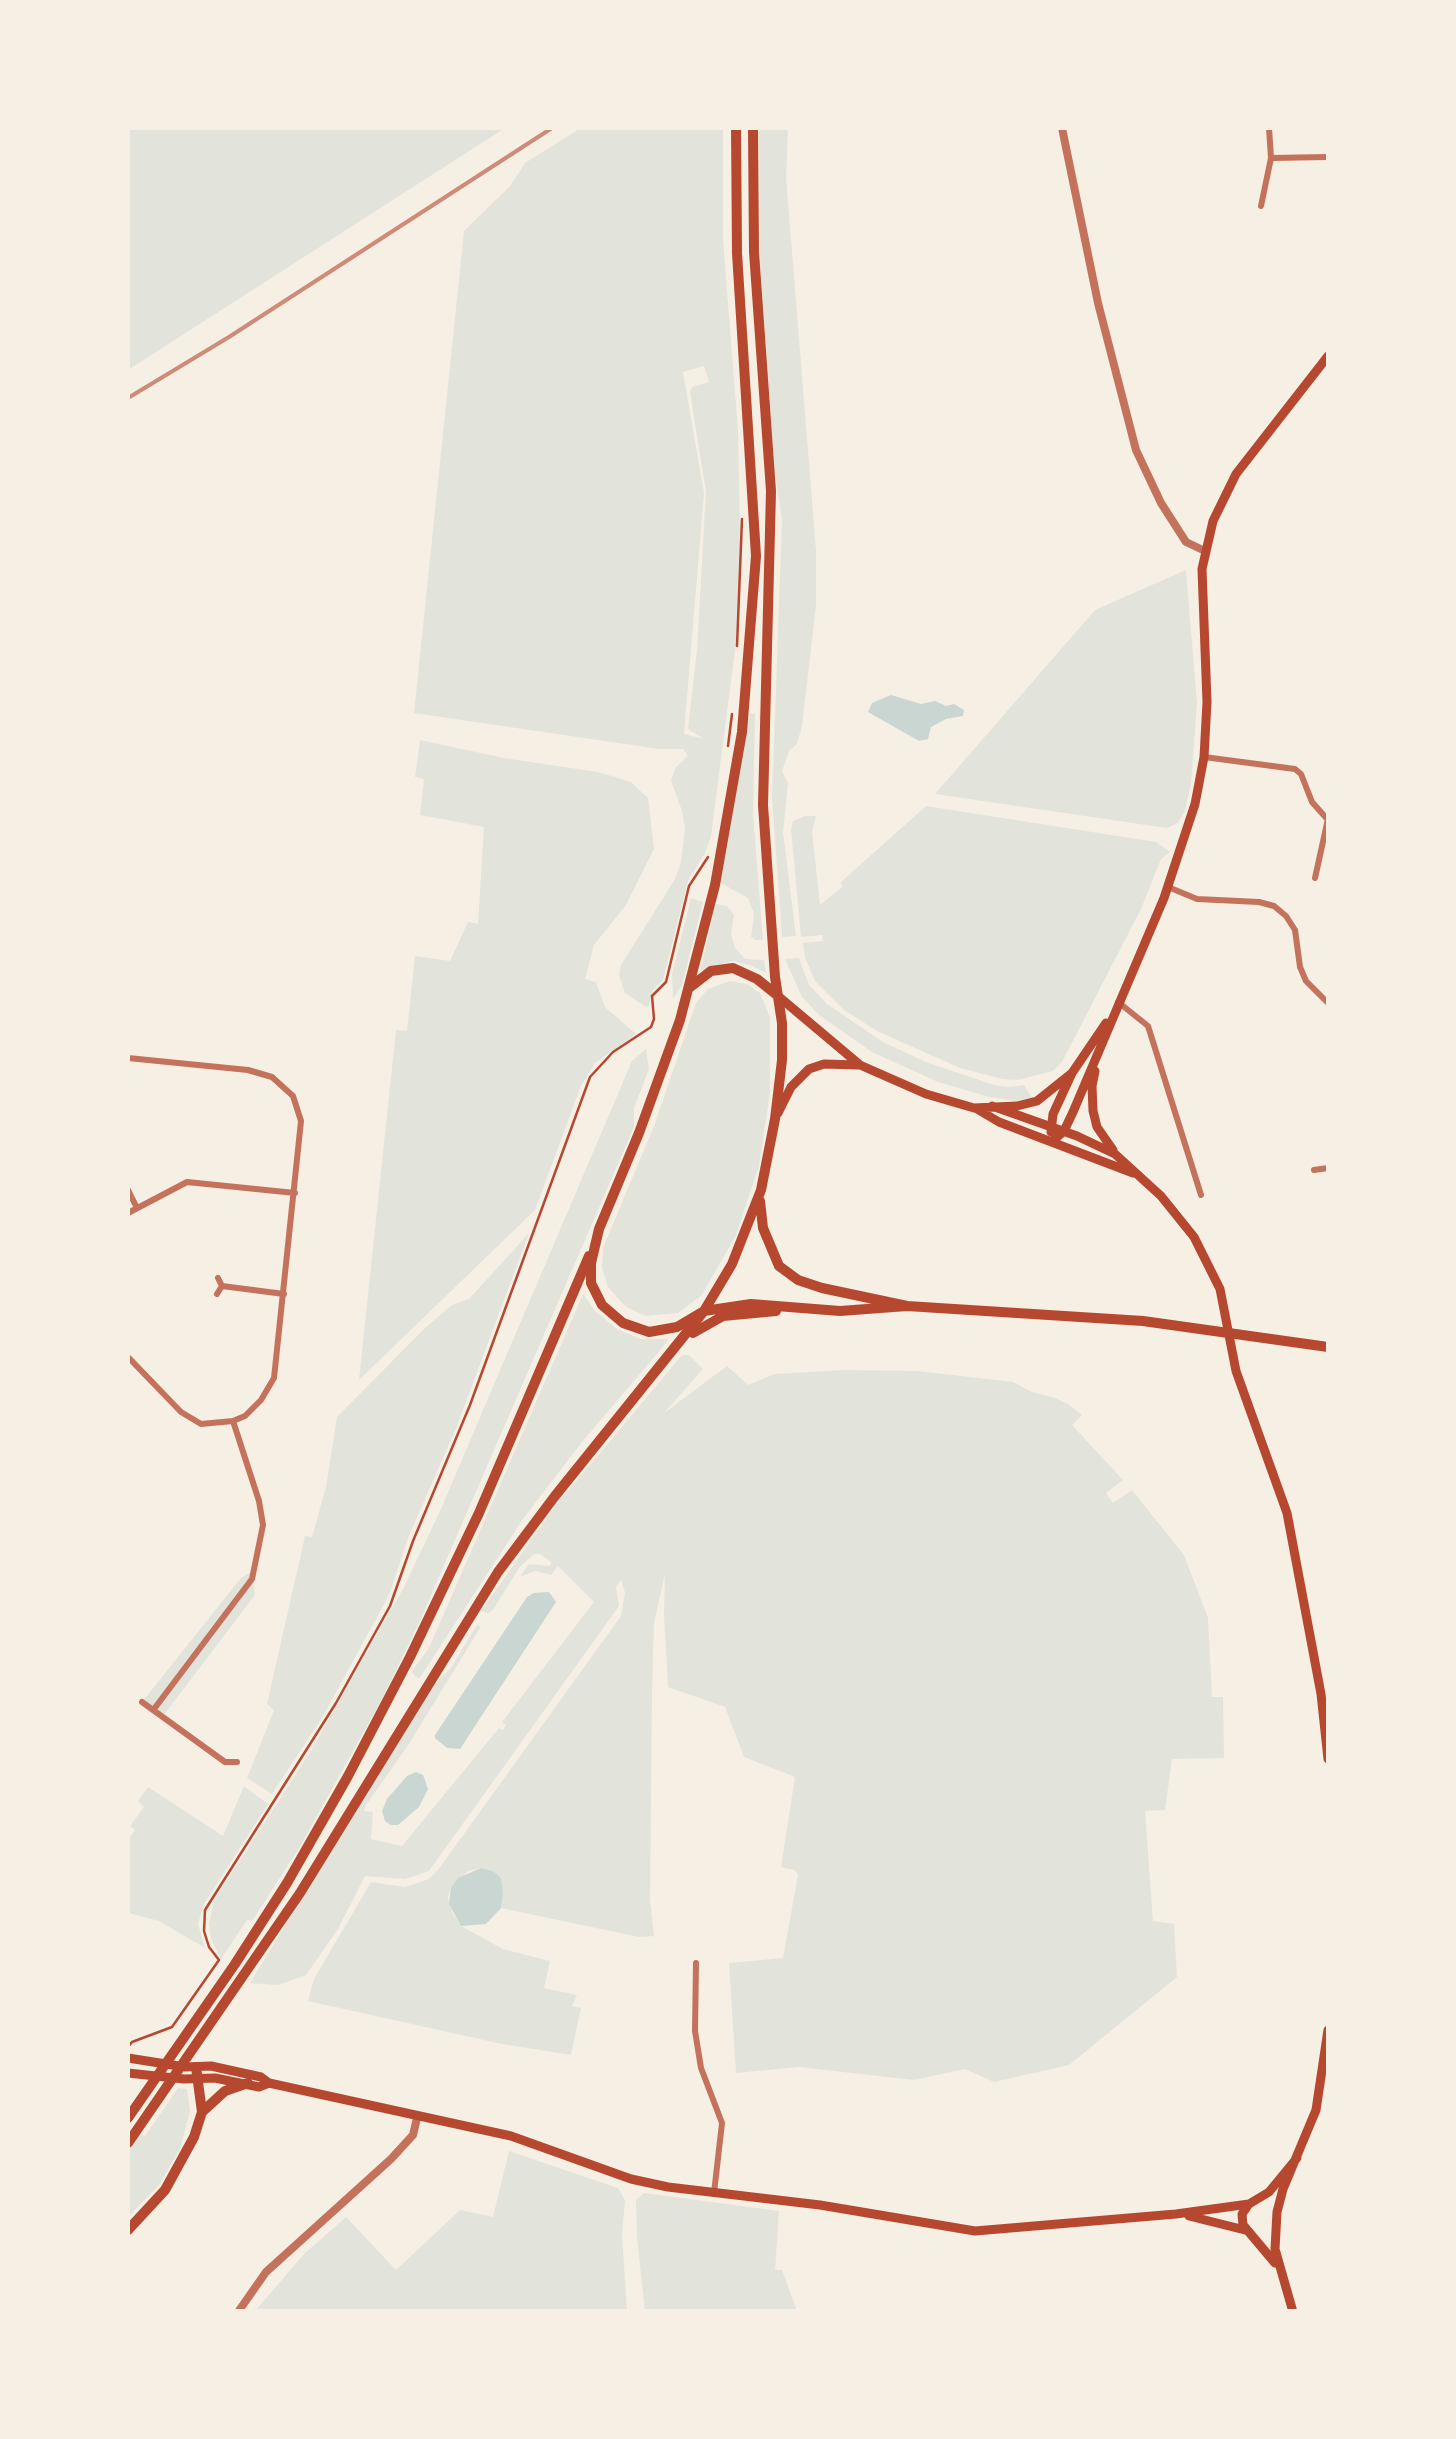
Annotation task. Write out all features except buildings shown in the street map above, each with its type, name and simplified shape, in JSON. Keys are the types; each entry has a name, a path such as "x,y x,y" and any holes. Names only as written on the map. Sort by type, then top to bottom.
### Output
{"highway":[{"path":"128,2118 287,1883 410,1657 479,1512 594,1246 688,989 732,799 742,732 755,576 754,494 738,253 736,128"},
{"path":"128,2143 300,1893 498,1572 704,1311 732,1264 761,1190 782,1060 763,804 771,492 754,252 753,128"},
{"path":"688,989 710,971 734,968 757,979 778,996"},
{"path":"761,1190 763,1228 779,1266 798,1280 822,1288 907,1306 1144,1321 1328,1348"},
{"path":"594,1246 591,1283 596,1297 624,1323 649,1332 664,1332 704,1311 751,1304 797,1310"},
{"path":"680,1343 723,1316 907,1306"},
{"path":"194,2067 200,2080 202,2112"},
{"path":"128,2230 165,2190 202,2112 225,2091 248,2084"}],"main road":[{"path":"1053,1142 1064,1131 1168,887 1190,822 1204,757 1207,702 1202,592 1204,551 1213,521 1236,474 1328,356"},
{"path":"778,996 860,1065 1136,1174"},
{"path":"1053,1142 1049,1126 1072,1073 1115,1007"},
{"path":"1101,1044 1092,1086 1092,1111 1097,1127 1115,1154 1180,1216 1220,1289 1236,1372 1287,1512 1312,1642 1328,1759"},
{"path":"775,1119 791,1088 809,1069 824,1064 860,1065"},
{"path":"974,1108 1016,1106 1037,1100 1072,1073"},
{"path":"992,1106 1115,1154"},
{"path":"1293,2312 1275,2249 1277,2212 1316,2110 1328,2030"},
{"path":"128,2058 211,2066 261,2076 269,2084"},
{"path":"128,2072 259,2087 269,2084 510,2136 632,2179 976,2231 1176,2214 1253,2202 1269,2203 1277,2212"},
{"path":"1280,2269 1242,2220 1253,2202 1269,2192 1297,2158"},
{"path":"1176,2214 1233,2224 1262,2237 1276,2228"}],"street":[{"path":"1062,128 1098,302 1136,450 1161,504 1186,542 1204,551"},
{"path":"1261,206 1270,158 1269,128"},
{"path":"1270,158 1328,157"},
{"path":"1204,757 1295,768 1302,774 1312,802 1328,820 1315,878"},
{"path":"1168,887 1197,899 1274,906 1295,930 1306,981 1328,1003"},
{"path":"1115,1007 1144,1019 1148,1026 1200,1195"},
{"path":"128,1058 248,1070 272,1077 293,1096 301,1121 274,1378 253,1410 233,1422 210,1425 191,1420 128,1357"},
{"path":"1314,1170 1328,1168"},
{"path":"128,1213 186,1182 295,1193"},
{"path":"128,1190 137,1208"},
{"path":"218,1278 222,1286"},
{"path":"222,1286 284,1294"},
{"path":"216,1294 222,1286"},
{"path":"154,1710 252,1580 263,1525 233,1422"},
{"path":"142,1702 225,1762 237,1762"},
{"path":"696,1963 695,2031 701,2068 722,2123 714,2193"},
{"path":"238,2312 268,2270 391,2159 412,2135 418,2118"}],"path":[{"path":"737,652 742,518"},
{"path":"726,760 733,708"},
{"path":"128,2048 132,2042 172,2027 219,1960 204,1931 205,1910 336,1703 390,1606 477,1387 590,1078 613,1052 651,1027 652,996 666,982 689,886 709,856"}],"shaded area":[{"path":"128,128 505,128 128,370"},
{"path":"581,128 723,128 723,239 738,430 736,643 711,836 688,881 663,980 653,990 646,1007 625,993 619,975 621,965 675,879 681,862 685,828 671,781 676,767 688,756 683,749 659,749 414,713 464,231 510,186 525,163","holes":["704,366 709,382 692,387 690,392 706,492 688,729 704,739 684,734 704,493 683,372"]},
{"path":"759,128 788,128 786,177 816,550 816,606 802,726 782,771 788,783 783,832 796,936 782,937 772,798 782,520 775,474 760,258"},
{"path":"1186,570 1197,703 1191,784 1178,823 1167,828 935,794 1095,610"},
{"path":"891,695 921,704 954,704 964,710 963,716 931,727 928,739 919,741 868,712 872,703"},
{"path":"749,713 755,714 753,813 763,940 751,937 754,914 748,898 721,883"},
{"path":"420,740 598,772 631,782 648,798 654,849 626,905 594,945 585,979 596,982 605,1007 636,1034 595,1063 581,1086 535,1210 359,1380 396,1030 407,1031 415,956 450,961 468,922 478,924 484,827 420,815 424,779 415,777"},
{"path":"926,806 1156,842 1170,852 1161,859 1141,909 1062,1062 1053,1071 1018,1080 960,1068 877,1031 844,1010 815,981 803,943 823,941 822,935 801,937 793,821 816,816 812,831 820,905"},
{"path":"691,898 703,902 682,985 673,999 672,974"},
{"path":"716,904 727,906 734,915 731,934 735,948 745,959 764,960 766,973 733,961 700,971"},
{"path":"799,958 809,985 827,1004 883,1042 926,1062 994,1085 1024,1085 1032,1098 1016,1101 989,1097 938,1082 872,1052 819,1015 802,997 785,959"},
{"path":"730,981 747,984 760,993 770,1017 770,1093 759,1166 736,1235 702,1295 678,1313 646,1316 626,1307 608,1287 602,1268 603,1248 654,1126 696,1003 708,989"},
{"path":"646,1049 649,1069 634,1108 634,1127 419,1623 382,1699 298,1850 252,1921 247,1920 221,1959 209,1924 214,1901 312,1749 403,1589 632,1061"},
{"path":"529,1233 389,1595 322,1718 272,1794 247,1778 274,1710 267,1704 305,1536 312,1537 326,1487 337,1417 426,1327 452,1305 469,1299"},
{"path":"583,1294 595,1311 617,1329 641,1339 668,1339 667,1342 523,1519 419,1679 411,1672 429,1648"},
{"path":"682,1355 689,1355 703,1369 664,1413 727,1366 748,1385 775,1374 917,1371 1013,1382 1055,1398 1082,1415 1072,1425 1123,1480 1106,1493 1113,1503 1132,1490 1184,1555 1208,1618 1212,1697 1223,1697 1224,1758 1172,1759 1165,1810 1145,1811 1153,1921 1174,1924 1177,1977 1069,2065 994,2082 965,2069 914,2080 799,2067 736,2073 729,1963 783,1958 798,1875 795,1870 781,1867 795,1777 744,1757 725,1707 668,1687 665,1574 654,1623 650,1900 654,1936 639,1937 501,1908 503,1894 493,1871 481,1868 468,1871 451,1888 448,1897 461,1926 503,1949 550,1961 544,1988 577,1995 572,2006 581,2008 571,2055 502,2044 308,2001 314,1979 371,1882 405,1887 429,1879 438,1870 621,1616 625,1592 621,1580 616,1587 619,1606 429,1871 405,1879 365,1876 338,1929 306,1975 278,1985 250,1983 430,1688 451,1668 476,1626 479,1624 480,1628 407,1747 366,1805 364,1811 373,1812 371,1839 402,1846 499,1728 503,1730 506,1725 502,1722 594,1602 558,1566 551,1575 535,1571 520,1577 529,1564 552,1563 534,1554 519,1568 493,1610 481,1611 553,1509"},
{"path":"255,1569 255,1595 163,1716 142,1702 241,1578"},
{"path":"549,1592 556,1602 460,1749 447,1748 435,1735 527,1597"},
{"path":"416,1772 423,1775 428,1789 419,1807 398,1825 391,1825 382,1811 387,1799 407,1776"},
{"path":"244,1786 268,1804 204,1904 198,1924 205,1948 159,1921 128,1913 128,1840 135,1830 130,1826 144,1807 138,1801 148,1787 223,1836"},
{"path":"481,1868 501,1878 501,1908 486,1924 461,1926 449,1904 451,1888 458,1878"},
{"path":"178,2088 187,2089 190,2111 180,2149 159,2185 128,2217 128,2149 139,2133 145,2136"},
{"path":"509,2151 618,2188 625,2200 622,2235 627,2311 255,2311 304,2254 346,2217 396,2270 460,2210 493,2217"},
{"path":"644,2193 779,2211 775,2270 782,2270 797,2311 645,2311 636,2200"}],"railway":[{"path":"128,398 552,128"}]}
